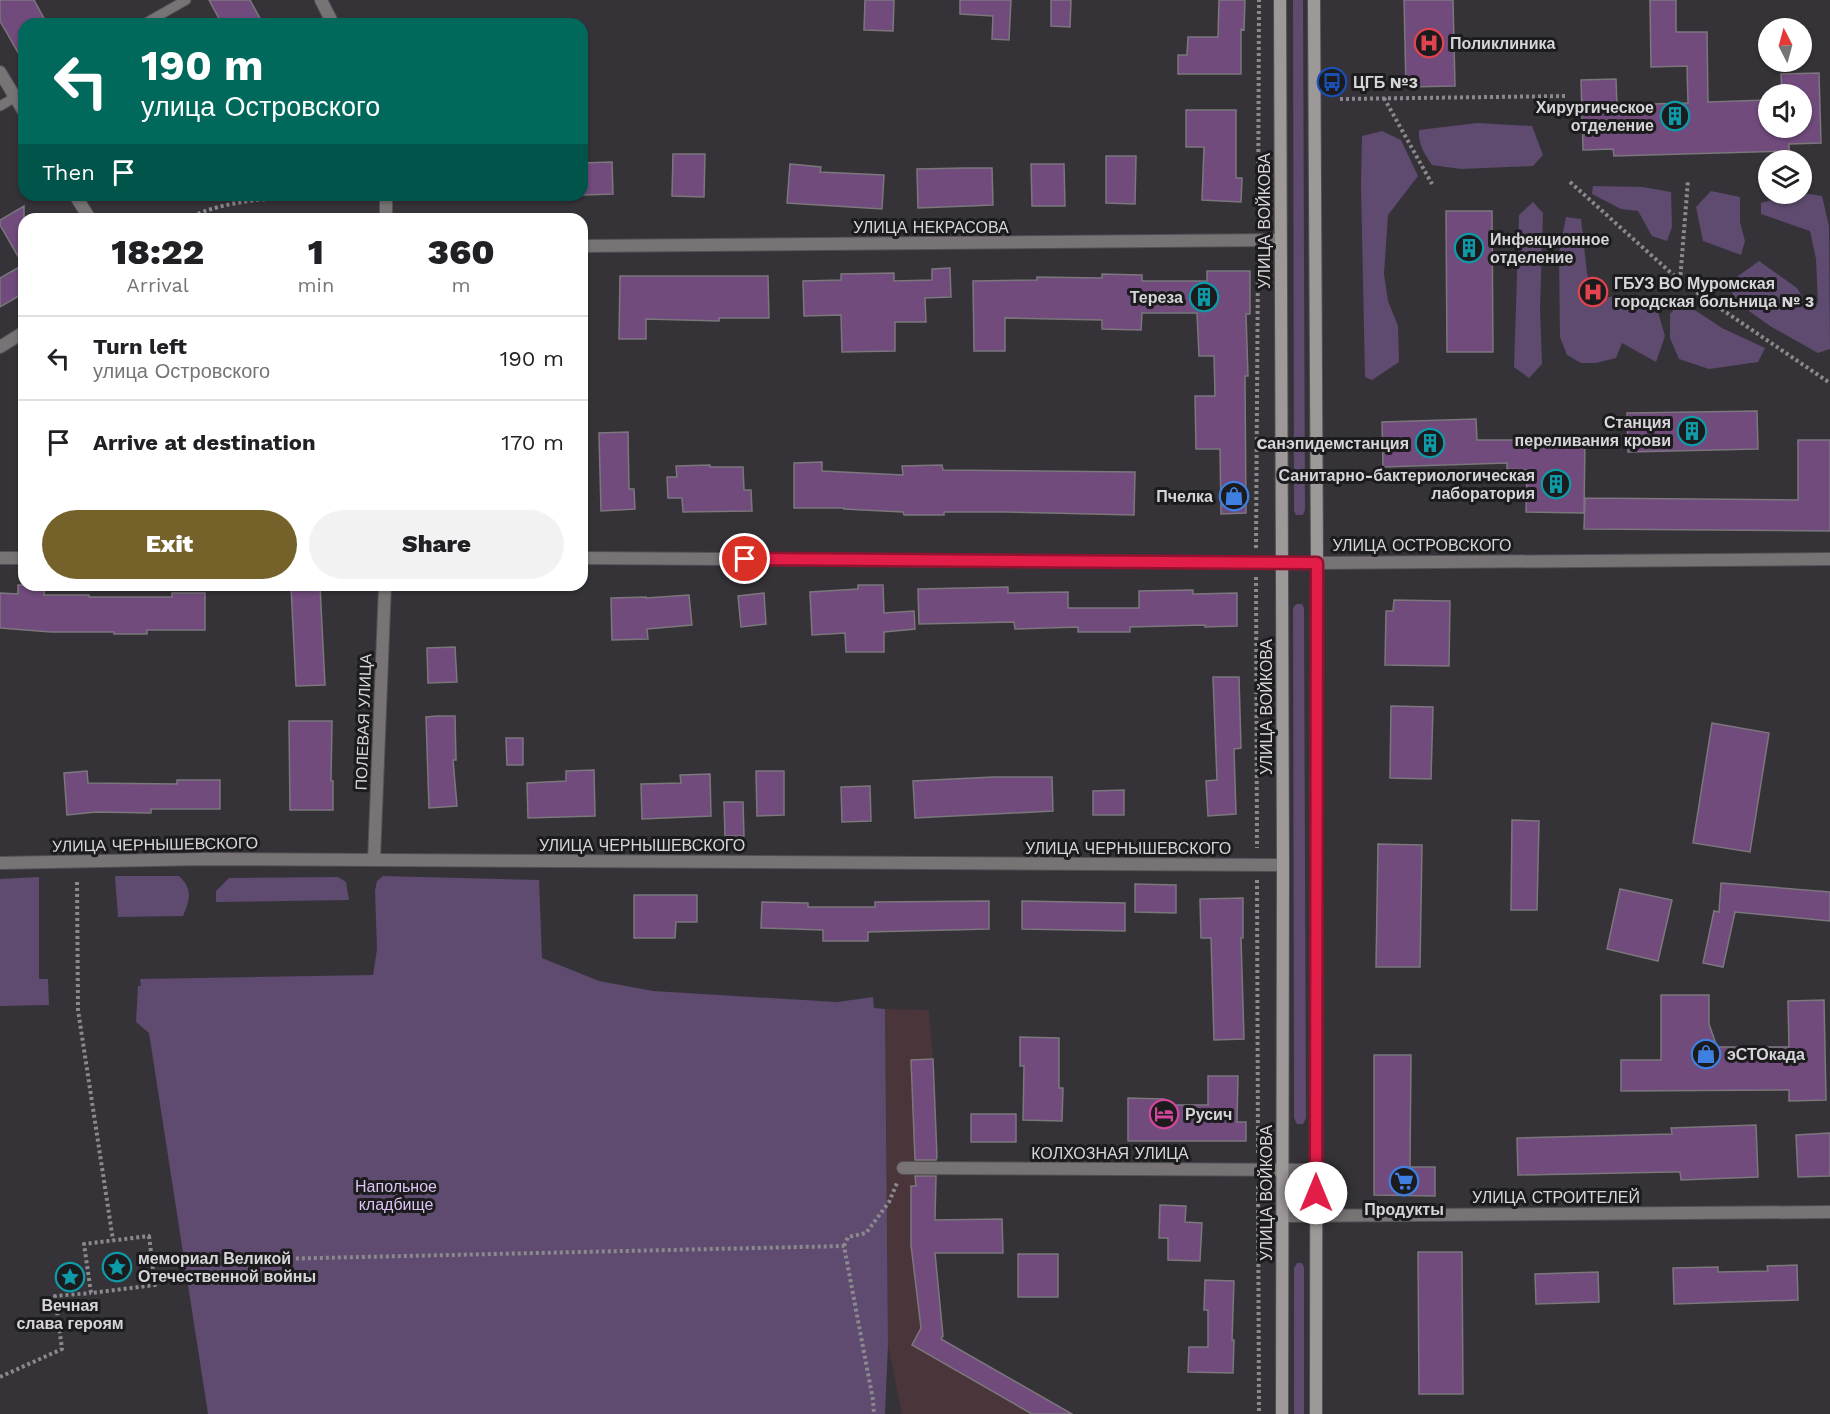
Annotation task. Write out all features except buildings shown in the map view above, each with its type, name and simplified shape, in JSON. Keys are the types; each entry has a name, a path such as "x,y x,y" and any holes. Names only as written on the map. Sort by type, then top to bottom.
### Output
{"main road":[{"name":"УЛИЦА ВОЙКОВА","path":"1280,0 1282,1414"},
{"path":"1314,0 1317,563 1316,1414"}],"street":[{"path":"321,0 330,18"},
{"path":"0,72 18,94"},
{"name":"УЛИЦА НЕКРАСОВА","path":"588,246 1280,240"},
{"path":"0,347 18,336"},
{"path":"0,558 18,558"},
{"name":"УЛИЦА ОСТРОВСКОГО","path":"588,558 1317,563 1830,559"},
{"name":"ПОЛЕВАЯ УЛИЦА","path":"374,860 385,591"},
{"name":"УЛИЦА ЧЕРНЫШЕВСКОГО","path":"0,863 204,859 1283,865"},
{"name":"КОЛХОЗНАЯ УЛИЦА","path":"903,1168 1316,1170"},
{"name":"УЛИЦА СТРОИТЕЛЕЙ","path":"1282,1216 1830,1212"}],"lane":[{"path":"154,18 186,0"},
{"path":"0,106 18,96"}],"path":[{"path":"1258,1414 1256,562 1259,0"},
{"path":"1340,99 1567,96"},
{"path":"1384,97 1432,184"},
{"path":"1680,281 1688,180"},
{"path":"1570,182 1680,281 1830,383"},
{"path":"199,213 233,203 255,201"},
{"path":"77,882 78,1010 113,1240"},
{"path":"874,1414 844,1246 848,1237 866,1233 889,1202 903,1168"},
{"path":"0,1377 62,1349 55,1296 92,1293 155,1285 149,1236 84,1244 92,1293"},
{"path":"152,1263 844,1246"}],"shaded area":[{"path":"885,1009 929,1010 937,1157 934,1248 944,1333 941,1339 1068,1412 1067,1414 902,1414 888,1345"}],"green space":[{"path":"1293,0 1303,0 1305,510 1303,515 1296,515 1294,511"},
{"path":"1477,123 1532,126 1543,155 1533,166 1461,169 1432,165 1421,144 1419,130"},
{"path":"1382,131 1401,140 1418,176 1388,215 1384,274 1388,301 1398,326 1399,362 1372,380 1365,377 1362,136"},
{"path":"1593,186 1643,187 1671,192 1672,227 1667,241 1652,236 1638,211 1621,209 1592,194"},
{"path":"1711,191 1740,197 1740,222 1745,241 1741,255 1703,241 1696,207"},
{"path":"1812,194 1822,196 1829,226 1830,349 1818,353 1770,326 1738,303 1727,284 1759,261 1797,288 1807,305 1818,303 1816,259 1810,231 1761,214 1761,204 1812,204"},
{"path":"1533,202 1543,213 1540,308 1542,364 1529,378 1514,367 1519,215"},
{"path":"1566,217 1581,219 1587,273 1594,300 1620,295 1656,305 1665,336 1656,362 1622,343 1616,358 1596,363 1581,363 1567,355 1560,337 1559,253"},
{"path":"1681,301 1722,328 1765,348 1758,362 1709,369 1679,359 1670,338 1670,314"},
{"path":"1296,604 1302,604 1304,608 1306,1118 1303,1124 1297,1124 1294,1118 1293,608"},
{"path":"115,876 179,876 187,885 189,895 183,916 118,917"},
{"name":"Напольное кладбище","path":"383,876 539,880 542,958 599,981 653,991 837,1002 873,997 874,1008 885,1009 888,1345 885,1414 208,1414 149,1033 136,1022 140,979 373,975 377,949 375,891 377,881"},
{"path":"39,877 39,979 48,979 49,1005 0,1006 0,879"},
{"path":"338,877 346,882 349,900 216,902 216,891 229,878"},
{"path":"1297,1263 1302,1263 1304,1267 1304,1414 1294,1414 1294,1268"}],"place":[{"name":"Поликлиника","path":"1429,43"},
{"name":"ЦГБ №3","path":"1332,82"},
{"name":"Хирургическое отделение","path":"1675,116"},
{"name":"Инфекционное отделение","path":"1469,248"},
{"name":"ГБУЗ ВО Муромская городская больница № 3","path":"1593,292"},
{"name":"Тереза","path":"1204,297"},
{"name":"Станция переливания крови","path":"1692,431"},
{"name":"Cанэпидемстанция","path":"1430,443"},
{"name":"Санитарно-бактериологическая лаборатория","path":"1556,484"},
{"name":"Пчелка","path":"1234,496"},
{"name":"эСТОкада","path":"1706,1054"},
{"name":"Русич","path":"1164,1114"},
{"name":"Продукты","path":"1404,1181"},
{"name":"мемориал Великой Отечественной войны","path":"117,1267"},
{"name":"Вечная слава героям","path":"70,1277"}],"route":[{"path":"745,559 1317,563 1316,1193"}]}
